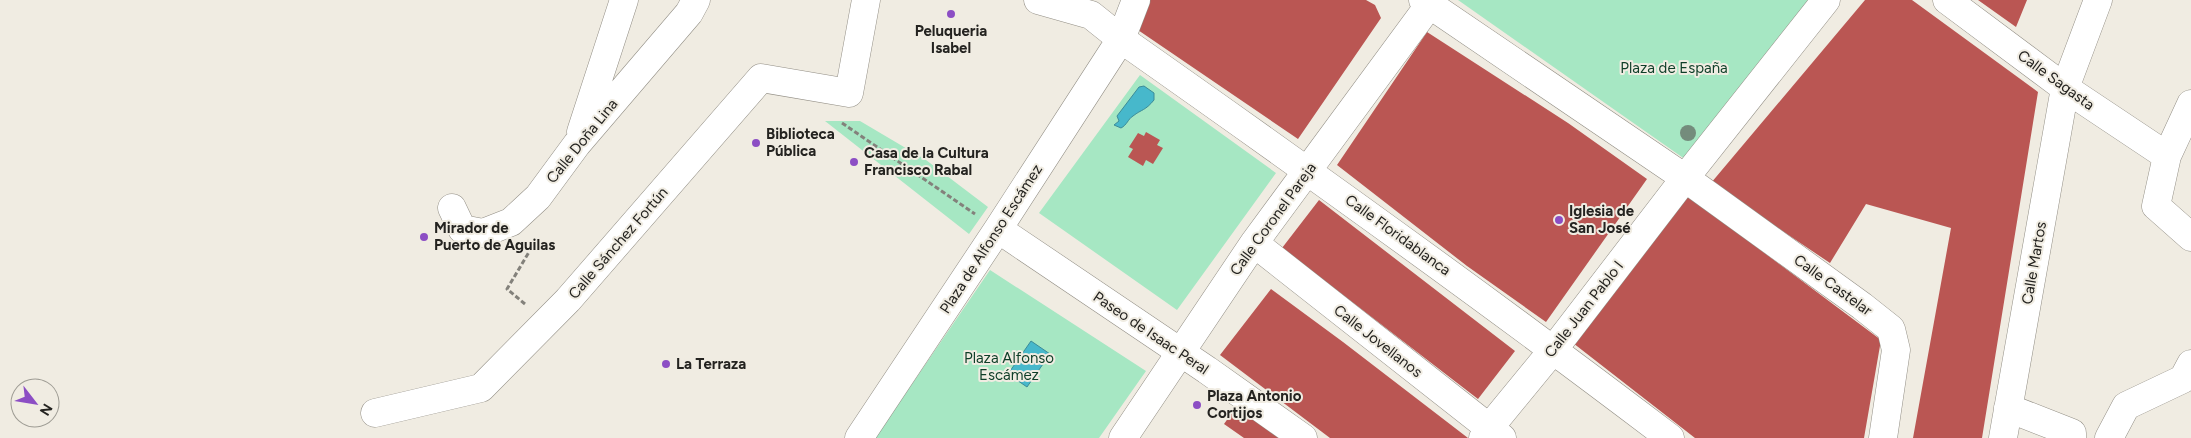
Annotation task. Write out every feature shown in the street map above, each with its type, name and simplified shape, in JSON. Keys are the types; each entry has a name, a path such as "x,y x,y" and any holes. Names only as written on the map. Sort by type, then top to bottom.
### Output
{"street":[{"path":"577,144 624,0"},
{"name":"Calle Doña Lina","path":"452,208 462,229 483,233 511,222 538,197 577,144 689,14 696,0"},
{"name":"Calle Sánchez Fortún","path":"375,413 481,388 548,322 762,78 849,93 866,0"},
{"path":"1038,0 1093,8"},
{"name":"Plaza de Alfonso Escámez","path":"859,438 1121,39 1136,0"},
{"path":"1685,178 1826,0"},
{"name":"Calle Sagasta","path":"1947,0 2065,88 2167,156"},
{"name":"Calle Martos","path":"2003,438 2065,88 2098,0"},
{"name":"Calle Castelar","path":"1429,1 1685,178 1862,306 1890,329 1896,350 1883,438"},
{"name":"Calle Coronel Pareja","path":"1123,438 1254,243 1429,1"},
{"name":"Calle Floridablanca","path":"1093,8 1121,39 1308,170 1670,438"},
{"path":"2189,116 2167,156 2156,206 2191,236"},
{"name":"Calle Juan Pablo I","path":"1491,435 1553,350 1685,178"},
{"name":"Paseo de Isaac Peral","path":"998,229 1303,438"},
{"name":"Calle Jovellanos","path":"1254,243 1491,435"},
{"path":"2109,438 2126,406 2183,379 2191,364"},
{"path":"2008,408 2072,433 2072,438"}],"path":[{"path":"852,131 998,229"},
{"path":"540,234 507,289 548,322"}],"green space":[{"name":"Plaza de España","path":"1458,0 1809,0 1689,162"},
{"path":"1140,75 1276,173 1177,310 1039,213"},
{"path":"825,121 860,121 926,160 988,207 969,234"},
{"name":"Plaza Alfonso Escámez","path":"990,270 1146,371 1099,438 875,438"}],"water":[{"path":"1144,86 1154,93 1154,100 1146,108 1131,117 1123,127 1114,125 1119,121 1117,116 1139,87"},
{"path":"1031,341 1050,354 1027,387 1008,374"}],"building":[{"path":"1146,0 1366,0 1375,5 1381,18 1298,139 1135,28"},
{"path":"1865,0 1912,0 2038,92 1982,438 1913,438 1951,228 1866,204 1830,263 1711,183"},
{"path":"1978,0 2027,0 2016,27"},
{"path":"1427,32 1568,123 1647,179 1546,322 1467,266 1337,165"},
{"path":"1146,132 1160,140 1157,145 1163,148 1153,164 1146,160 1143,166 1128,157 1133,149 1129,147 1138,133 1144,136"},
{"path":"1687,195 1881,340 1864,438 1695,438 1573,343"},
{"path":"1319,200 1515,351 1478,399 1282,248"},
{"path":"1271,289 1468,438 1330,438 1220,355"},
{"path":"1236,407 1279,438 1244,438 1224,424"}],"place":[{"name":"Peluqueria Isabel","path":"951,14"},
{"name":"Biblioteca Pública","path":"756,143"},
{"name":"Casa de la Cultura Francisco Rabal","path":"854,162"},
{"name":"Iglesia de San José","path":"1559,220"},
{"name":"Mirador de Puerto de Aguilas","path":"424,237"},
{"name":"La Terraza","path":"666,364"},
{"name":"Plaza Antonio Cortijos","path":"1197,405"}]}
